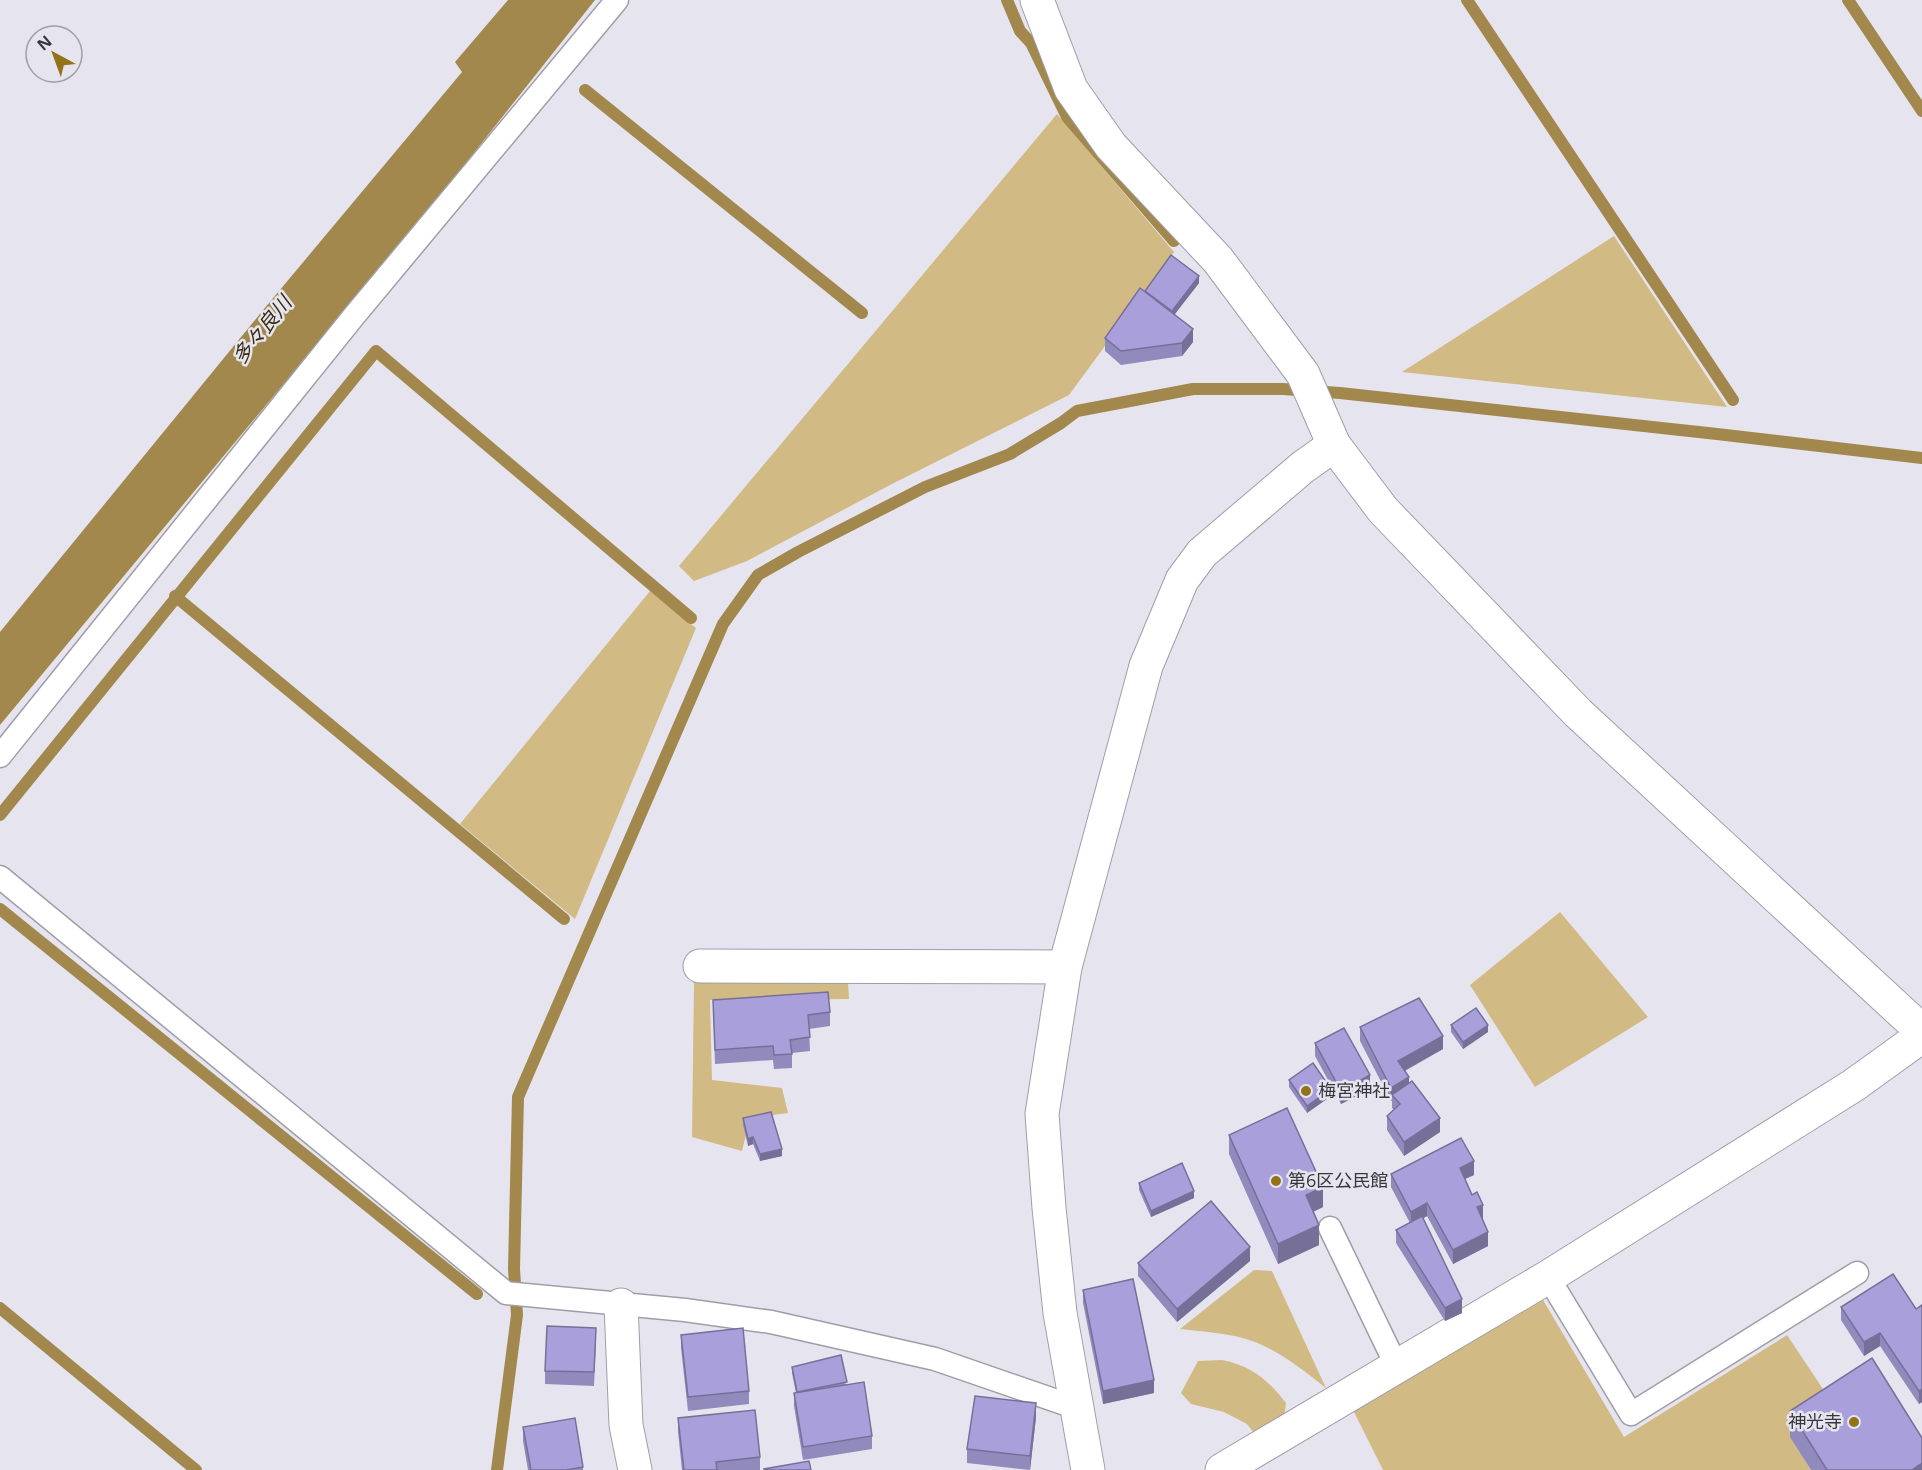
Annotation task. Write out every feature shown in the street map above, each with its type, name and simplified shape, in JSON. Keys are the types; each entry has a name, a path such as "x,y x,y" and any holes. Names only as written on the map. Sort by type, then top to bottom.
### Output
{"street":[{"path":"1037,0 1071,89 1111,146 1218,260 1304,374 1334,445 1383,510 1578,713 1919,1025 1854,1085 1548,1277 1222,1470"},
{"path":"1088,1470 1060,1313 1042,1114 1065,967 1146,666 1182,580 1202,553 1303,467 1334,445"},
{"path":"700,966 1065,967"},
{"path":"621,1305 626,1425 635,1470"}],"lane":[{"path":"0,756 354,316 617,0"},
{"path":"0,877 506,1293 739,1317 851,1339 935,1359 1077,1408"},
{"path":"1330,1228 1397,1366"},
{"path":"1548,1277 1631,1414 1857,1272"}],"shaded area":[{"path":"1057,114 1174,252 1069,395 890,485 747,561 694,581 679,566"},
{"path":"1614,236 1727,407 1402,372"},
{"path":"650,591 696,628 575,919 460,824"},
{"path":"1560,912 1648,1017 1535,1087 1470,985"},
{"path":"694,982 848,982 849,999 710,1000 712,1080 782,1088 788,1113 750,1118 742,1151 692,1137"},
{"path":"1254,1270 1272,1271 1326,1388 1283,1356 1265,1346 1227,1335 1180,1329"},
{"path":"1543,1300 1624,1437 1787,1335 1835,1407 1790,1436 1811,1470 1383,1470 1353,1410"},
{"path":"1222,1360 1251,1370 1273,1387 1286,1403 1283,1424 1257,1437 1247,1424 1224,1412 1191,1404 1181,1393 1198,1361"}],"water":[{"name":"多々良川","path":"508,0 595,0 438,198 0,725 0,632 264,309 462,72 455,62"}],"building":[{"path":"1171,255 1199,276 1172,311 1145,291"},
{"path":"1140,288 1193,329 1182,343 1121,351 1105,338"},
{"path":"828,992 830,1012 808,1015 810,1037 790,1040 792,1054 774,1055 773,1046 715,1050 713,1000"},
{"path":"1419,998 1443,1036 1398,1061 1409,1077 1391,1088 1360,1027"},
{"path":"1476,1008 1488,1025 1463,1042 1451,1025"},
{"path":"1344,1028 1370,1075 1341,1091 1315,1043"},
{"path":"1313,1063 1331,1089 1307,1106 1289,1080"},
{"path":"1412,1081 1440,1118 1404,1142 1387,1116 1400,1104 1392,1095"},
{"name":"第6区公民館","path":"1287,1108 1323,1187 1306,1195 1319,1225 1278,1244 1229,1135"},
{"path":"771,1112 782,1149 760,1154 753,1137 748,1139 743,1118"},
{"path":"1461,1138 1474,1161 1460,1168 1472,1195 1477,1192 1483,1205 1477,1207 1488,1232 1453,1250 1427,1203 1411,1212 1391,1174"},
{"path":"1182,1163 1194,1191 1151,1211 1139,1183"},
{"path":"1211,1201 1250,1247 1177,1309 1138,1263"},
{"path":"1422,1216 1462,1299 1445,1308 1396,1230"},
{"path":"1893,1274 1916,1309 1922,1305 1922,1389 1919,1391 1880,1333 1864,1342 1841,1307"},
{"path":"1133,1279 1154,1380 1103,1391 1083,1290"},
{"path":"547,1326 596,1328 594,1372 545,1371"},
{"path":"743,1328 749,1391 688,1397 681,1335"},
{"path":"841,1355 847,1382 797,1392 792,1367"},
{"name":"神光寺","path":"1872,1358 1922,1438 1922,1463 1912,1470 1827,1470 1790,1411"},
{"path":"864,1382 872,1436 803,1447 794,1393"},
{"path":"975,1396 1036,1403 1030,1456 967,1449"},
{"path":"755,1410 760,1457 716,1462 717,1470 684,1470 678,1418"},
{"path":"575,1418 583,1467 566,1470 531,1470 523,1427"},
{"path":"809,1461 811,1470 764,1470 764,1469"}],"waterway":[{"path":"1007,0 1020,31 1031,43 1067,117 1174,241"},
{"path":"1467,0 1733,400"},
{"path":"1848,0 1922,111"},
{"path":"585,90 862,313"},
{"path":"0,815 376,351 691,618"},
{"path":"497,1470 517,1315 514,1269 518,1097 723,624 758,575 925,487 1010,454 1077,411 1193,389 1283,389 1340,393 1922,458"},
{"path":"175,596 564,919"},
{"path":"0,909 477,1294"},
{"path":"0,1308 196,1470"}],"place":[{"name":"梅宮神社","path":"1306,1091"},
{"name":"第6区公民館","path":"1276,1181"},
{"name":"神光寺","path":"1854,1422"}]}
